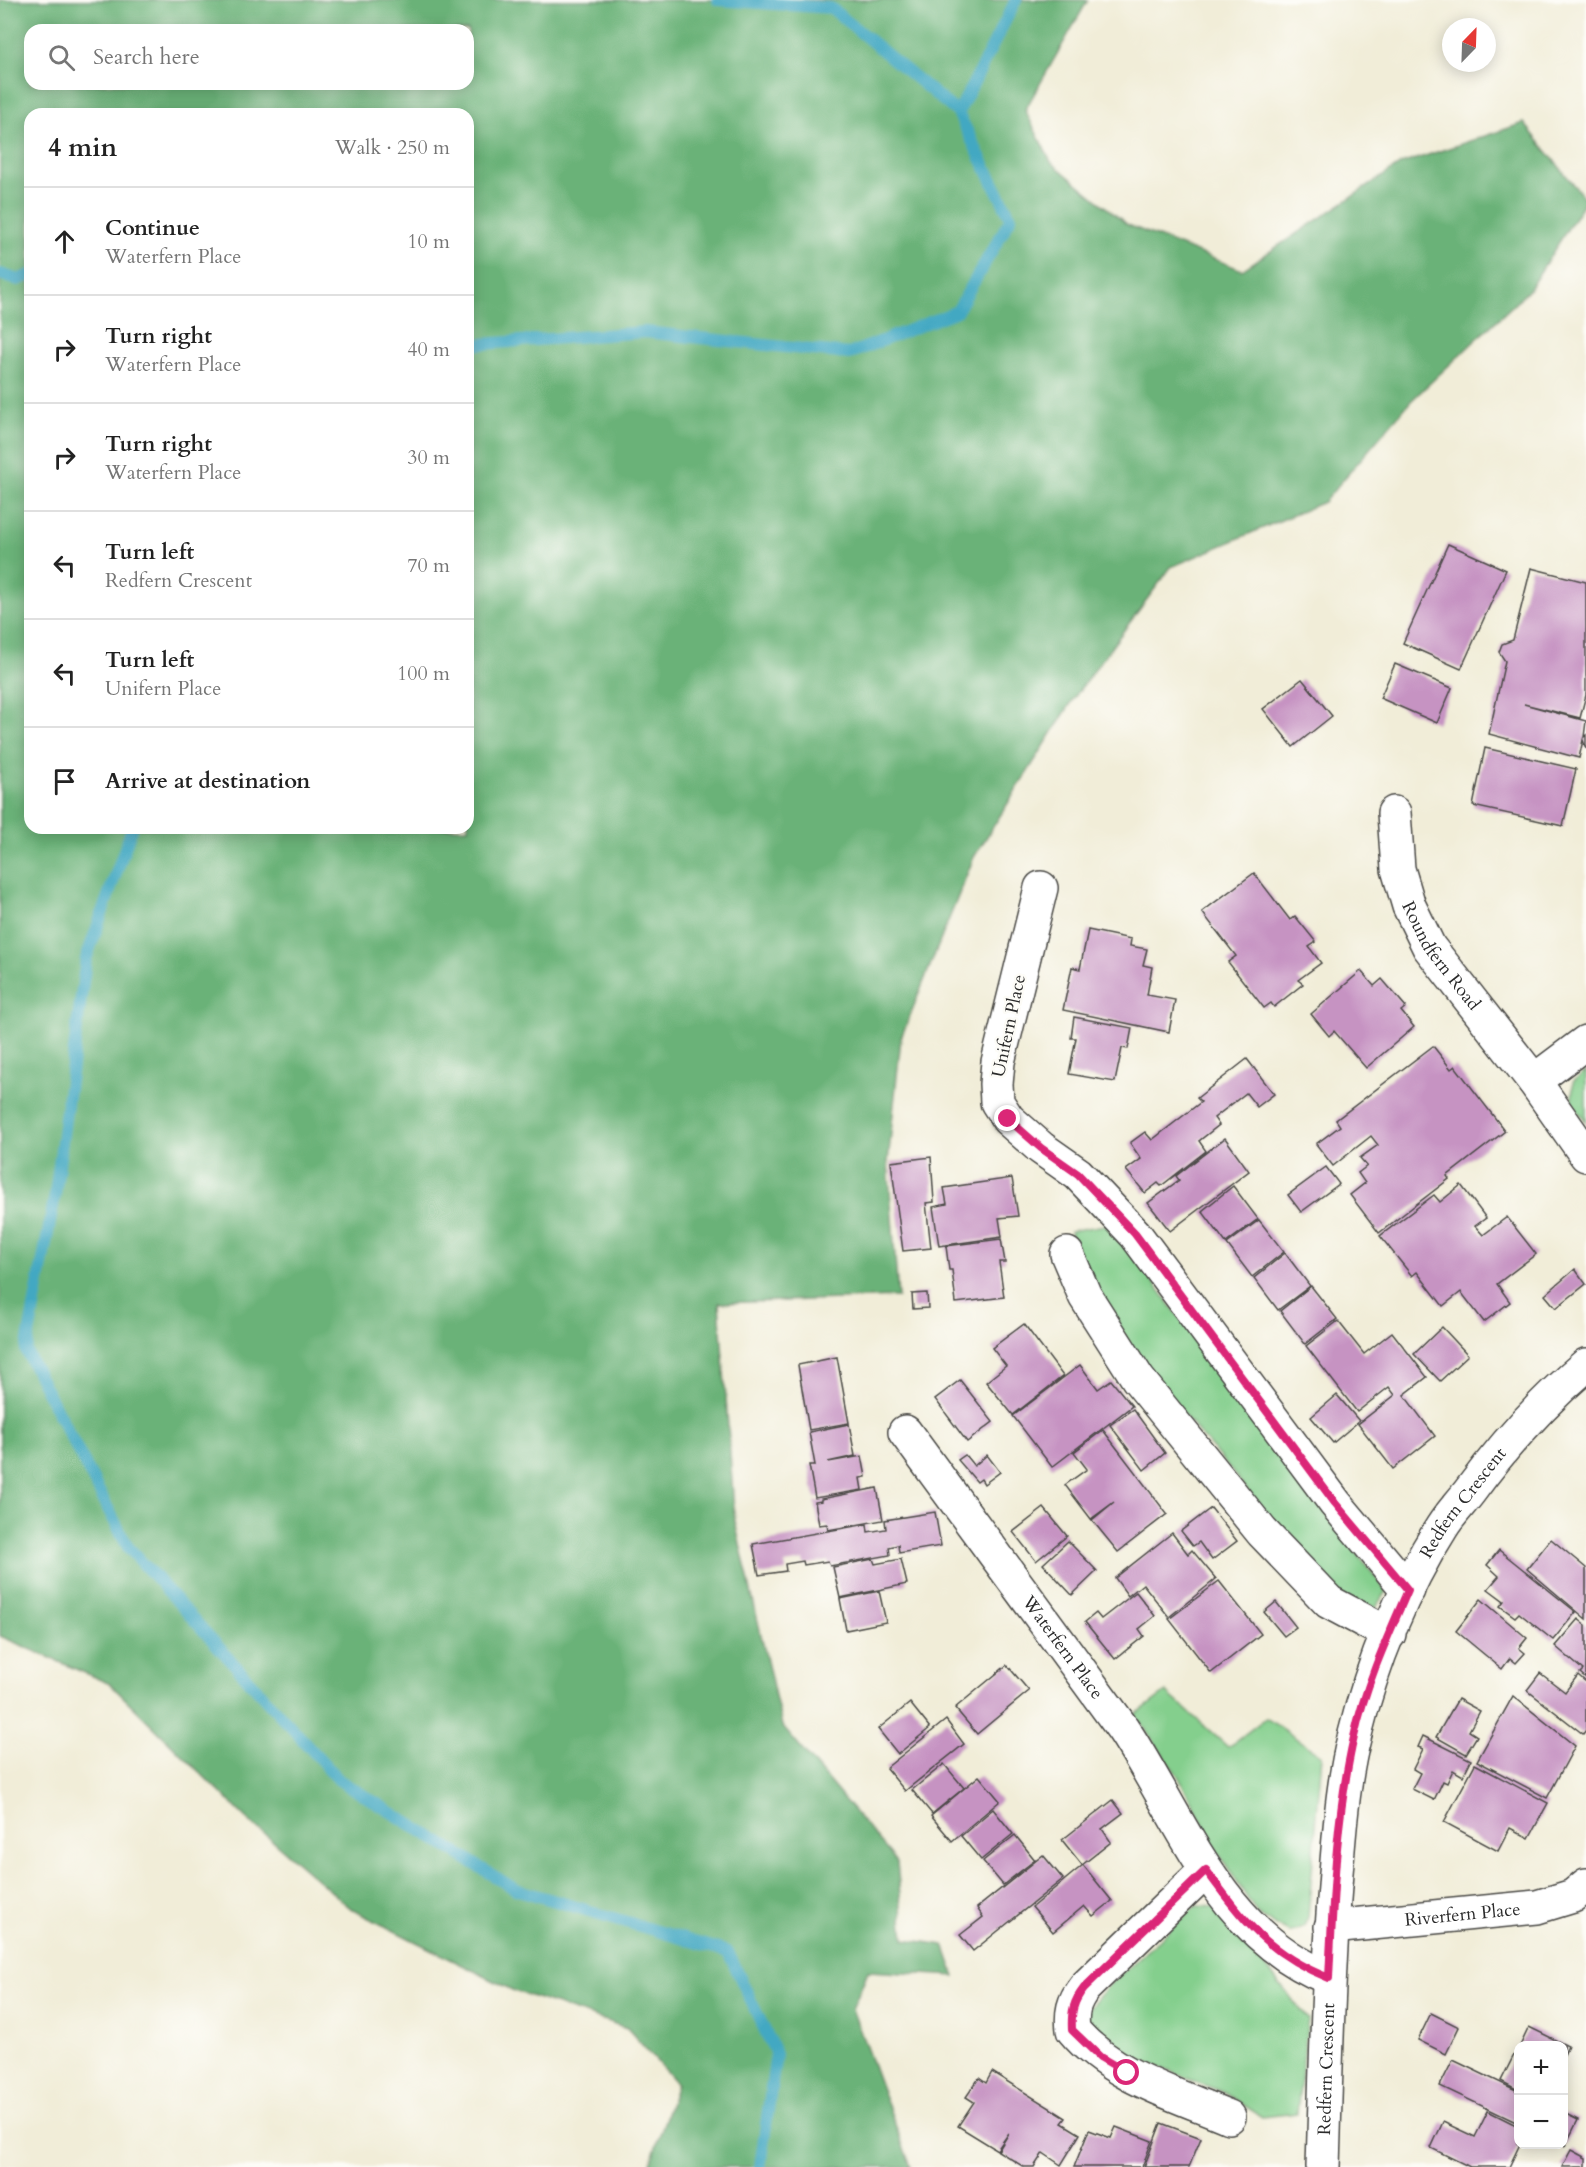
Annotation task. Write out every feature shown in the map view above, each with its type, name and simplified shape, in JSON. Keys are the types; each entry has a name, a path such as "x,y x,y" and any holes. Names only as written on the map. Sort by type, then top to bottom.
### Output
{"street":[{"name":"Roundfern Road","path":"1394,813 1398,869 1409,906 1430,947 1534,1081 1586,1155"},
{"name":"Unifern Place","path":"1041,888 998,1062 997,1102 1008,1119 1041,1148 1078,1174 1135,1234 1335,1503 1408,1590"},
{"path":"1534,1081 1586,1042"},
{"path":"1067,1254 1084,1296 1138,1378 1262,1532 1329,1602 1389,1634"},
{"name":"Redfern Crescent","path":"1323,2167 1331,1927 1342,1800 1354,1736 1367,1693 1408,1590 1442,1527 1504,1446 1558,1389 1586,1365"},
{"name":"Waterfern Place","path":"905,1432 1123,1729 1147,1765 1206,1870 1246,1924 1275,1950 1305,1969 1329,1978"},
{"path":"1206,1870 1084,1988 1071,2012 1072,2030 1100,2057 1127,2073 1229,2117"},
{"name":"Riverfern Place","path":"1331,1927 1537,1907 1574,1896 1586,1885"}],"green space":[{"path":"0,0 1088,0 1025,110 1051,162 1128,225 1242,270 1401,164 1524,123 1586,200 1528,291 1411,401 1324,502 1171,567 1078,692 974,857 901,1038 888,1162 898,1297 719,1303 735,1522 782,1726 897,1862 904,1939 944,1945 955,1976 868,1971 852,2009 911,2167 649,2167 677,2084 627,2028 512,1990 353,1910 246,1818 110,1684 0,1636"},
{"path":"1586,1071 1586,1122 1572,1103 1573,1082"},
{"path":"1110,1224 1386,1591 1376,1607 1340,1600 1141,1364 1088,1280 1070,1231"},
{"path":"1166,1692 1228,1747 1266,1718 1322,1756 1308,1917 1304,1926 1290,1933 1258,1915 1219,1854 1178,1776 1135,1715"},
{"path":"1196,1906 1217,1907 1308,2019 1297,2113 1262,2117 1225,2093 1119,2052 1092,2028 1085,2013 1109,1985"}],"building":[{"path":"1448,544 1506,570 1461,669 1403,643"},
{"path":"1531,568 1586,582 1586,695 1580,718 1524,704 1586,721 1584,737 1586,735 1586,749 1583,740 1579,758 1489,734 1505,661 1499,652 1502,644 1513,640"},
{"path":"1395,664 1452,688 1437,723 1380,698"},
{"path":"1302,679 1332,716 1293,747 1263,709"},
{"path":"1485,748 1576,769 1563,826 1473,806"},
{"path":"1254,873 1290,920 1295,916 1316,942 1309,947 1321,963 1298,980 1303,984 1274,1007 1271,1003 1264,1008 1228,962 1236,956 1202,912"},
{"path":"1088,930 1131,939 1130,946 1147,949 1143,965 1152,967 1147,995 1175,1000 1169,1032 1063,1010 1072,967 1080,969"},
{"path":"1361,971 1374,986 1382,979 1406,1007 1401,1011 1414,1027 1366,1068 1334,1031 1329,1036 1311,1014"},
{"path":"1074,1017 1132,1028 1128,1049 1122,1048 1115,1082 1069,1074 1076,1038 1071,1038"},
{"path":"1433,1046 1451,1069 1455,1066 1505,1131 1447,1176 1449,1179 1379,1233 1350,1195 1365,1183 1358,1173 1367,1166 1360,1158 1378,1145 1371,1136 1333,1166 1316,1144 1340,1126 1336,1120"},
{"path":"1247,1059 1274,1094 1257,1107 1246,1093 1214,1118 1219,1125 1199,1141 1206,1151 1161,1186 1158,1183 1145,1193 1126,1170 1141,1159 1130,1143 1145,1132 1152,1140 1201,1102 1197,1098"},
{"path":"1225,1138 1249,1171 1170,1231 1148,1203 1179,1180 1176,1176"},
{"path":"931,1157 934,1202 926,1203 931,1248 903,1251 891,1162"},
{"path":"1326,1167 1339,1184 1301,1212 1288,1195"},
{"path":"1012,1178 1018,1216 999,1218 1002,1237 939,1246 933,1207 947,1204 944,1188"},
{"path":"1461,1185 1486,1218 1475,1226 1483,1235 1507,1217 1536,1254 1497,1284 1510,1302 1484,1322 1461,1292 1443,1306 1417,1272 1412,1276 1380,1236 1434,1195 1440,1202"},
{"path":"1233,1186 1258,1219 1226,1243 1202,1211"},
{"path":"1259,1220 1284,1252 1252,1277 1227,1244"},
{"path":"1001,1239 1005,1262 999,1262 1004,1297 956,1303 946,1246"},
{"path":"1285,1253 1310,1286 1278,1310 1254,1278"},
{"path":"1575,1269 1586,1284 1556,1308 1545,1295"},
{"path":"1311,1286 1337,1319 1305,1344 1280,1311"},
{"path":"927,1293 928,1308 913,1309 912,1294"},
{"path":"1338,1321 1364,1354 1392,1332 1427,1377 1404,1395 1435,1436 1393,1469 1358,1424 1395,1395 1389,1387 1357,1412 1306,1346"},
{"path":"1024,1324 1063,1376 1013,1415 986,1382 1006,1366 992,1348"},
{"path":"1442,1327 1468,1355 1440,1381 1414,1354"},
{"path":"837,1357 849,1423 809,1430 798,1365"},
{"path":"1080,1365 1098,1389 1111,1380 1132,1406 1052,1467 1013,1416"},
{"path":"960,1380 993,1422 967,1442 935,1399"},
{"path":"1337,1395 1359,1421 1333,1443 1311,1417"},
{"path":"1133,1409 1165,1453 1144,1470 1110,1425"},
{"path":"849,1424 855,1456 828,1462 862,1456 866,1477 860,1478 862,1490 815,1498 809,1465 815,1465 809,1432"},
{"path":"1103,1430 1167,1514 1118,1552 1092,1520 1114,1502 1091,1519 1065,1485 1087,1469 1074,1452"},
{"path":"965,1455 974,1466 987,1455 1000,1472 984,1484 981,1479 977,1482 958,1460"},
{"path":"877,1488 883,1520 828,1530 827,1524 819,1525 815,1502"},
{"path":"1044,1508 1067,1536 1036,1561 1013,1532"},
{"path":"1211,1508 1237,1541 1212,1560 1199,1542 1193,1546 1181,1531"},
{"path":"935,1512 941,1546 899,1553 898,1545 889,1547 890,1555 830,1566 828,1561 804,1565 803,1561 785,1564 786,1571 759,1575 753,1544 867,1524 868,1532 886,1529 885,1520"},
{"path":"1172,1533 1188,1554 1192,1550 1216,1579 1169,1617 1143,1584 1128,1596 1115,1578"},
{"path":"1551,1539 1586,1568 1586,1619 1527,1569"},
{"path":"1068,1541 1097,1571 1072,1595 1043,1564"},
{"path":"1499,1550 1576,1612 1553,1640 1519,1613 1515,1617 1500,1606 1504,1601 1488,1589 1499,1576 1487,1565"},
{"path":"873,1559 875,1564 901,1559 907,1584 840,1598 833,1567"},
{"path":"1219,1581 1261,1634 1211,1673 1169,1619"},
{"path":"879,1591 886,1622 846,1630 840,1599"},
{"path":"1136,1592 1155,1616 1139,1629 1144,1636 1115,1659 1085,1622 1096,1613 1101,1619"},
{"path":"1481,1599 1527,1638 1519,1648 1525,1653 1516,1663 1510,1658 1502,1669 1456,1631"},
{"path":"1276,1602 1296,1627 1284,1636 1264,1612"},
{"path":"1578,1619 1586,1625 1586,1678 1580,1673 1583,1670 1555,1646"},
{"path":"1007,1665 1029,1691 977,1734 955,1708"},
{"path":"1540,1673 1565,1692 1578,1675 1586,1682 1586,1730 1583,1734 1527,1690"},
{"path":"1513,1696 1575,1746 1547,1798 1477,1761"},
{"path":"1458,1699 1480,1711 1469,1731 1477,1736 1466,1754 1436,1737"},
{"path":"910,1703 930,1728 898,1754 878,1729"},
{"path":"946,1720 964,1744 905,1791 886,1768"},
{"path":"1423,1736 1471,1760 1463,1776 1453,1770 1447,1783 1443,1781 1434,1800 1412,1789 1420,1773 1413,1769 1423,1749 1418,1747"},
{"path":"944,1764 964,1788 932,1814 912,1790"},
{"path":"1475,1764 1548,1803 1529,1838 1510,1828 1498,1851 1444,1822"},
{"path":"979,1776 1000,1801 952,1841 931,1816"},
{"path":"1113,1800 1123,1813 1102,1829 1111,1842 1082,1865 1062,1840"},
{"path":"993,1809 1013,1834 981,1860 961,1836"},
{"path":"1015,1835 1035,1860 1003,1885 983,1861"},
{"path":"1043,1855 1063,1879 973,1951 960,1935 983,1917 977,1908"},
{"path":"1083,1865 1112,1901 1093,1916 1084,1906 1053,1932 1032,1907"},
{"path":"1431,2013 1459,2027 1446,2054 1418,2040"},
{"path":"1529,2027 1558,2041 1522,2041"},
{"path":"1514,2055 1514,2088 1501,2081"},
{"path":"1453,2060 1514,2089 1514,2121 1440,2086"},
{"path":"992,2072 1066,2118 1062,2123 1080,2134 1061,2165 1043,2153 1034,2167 1024,2167 998,2151 1009,2133 997,2150 958,2126 974,2102 966,2097 979,2078 986,2083"},
{"path":"1488,2111 1514,2124 1514,2149 1518,2149 1509,2167 1470,2167 1431,2148 1443,2122 1475,2137"},
{"path":"1568,2115 1578,2120 1568,2140"},
{"path":"1161,2123 1201,2138 1189,2167 1144,2167"},
{"path":"1116,2127 1152,2141 1142,2167 1074,2167 1089,2130 1111,2138"},
{"path":"1571,2150 1586,2158 1586,2167 1562,2167"}],"waterway":[{"path":"474,345 645,332 849,354 957,311 1011,218 958,113 831,8 718,0"},
{"path":"958,113 1016,0"},
{"path":"0,274 18,280 24,278"},
{"path":"130,834 86,959 55,1195 26,1351 128,1547 339,1780 515,1889 728,1952 776,2054 760,2167"}],"route":[{"path":"1008,1119 1041,1148 1078,1174 1135,1234 1335,1503 1408,1590 1386,1640 1354,1736 1342,1800 1329,1978 1305,1969 1275,1950 1246,1924 1206,1870 1084,1988 1076,1999 1071,2012 1072,2030 1100,2057 1127,2073"}]}
